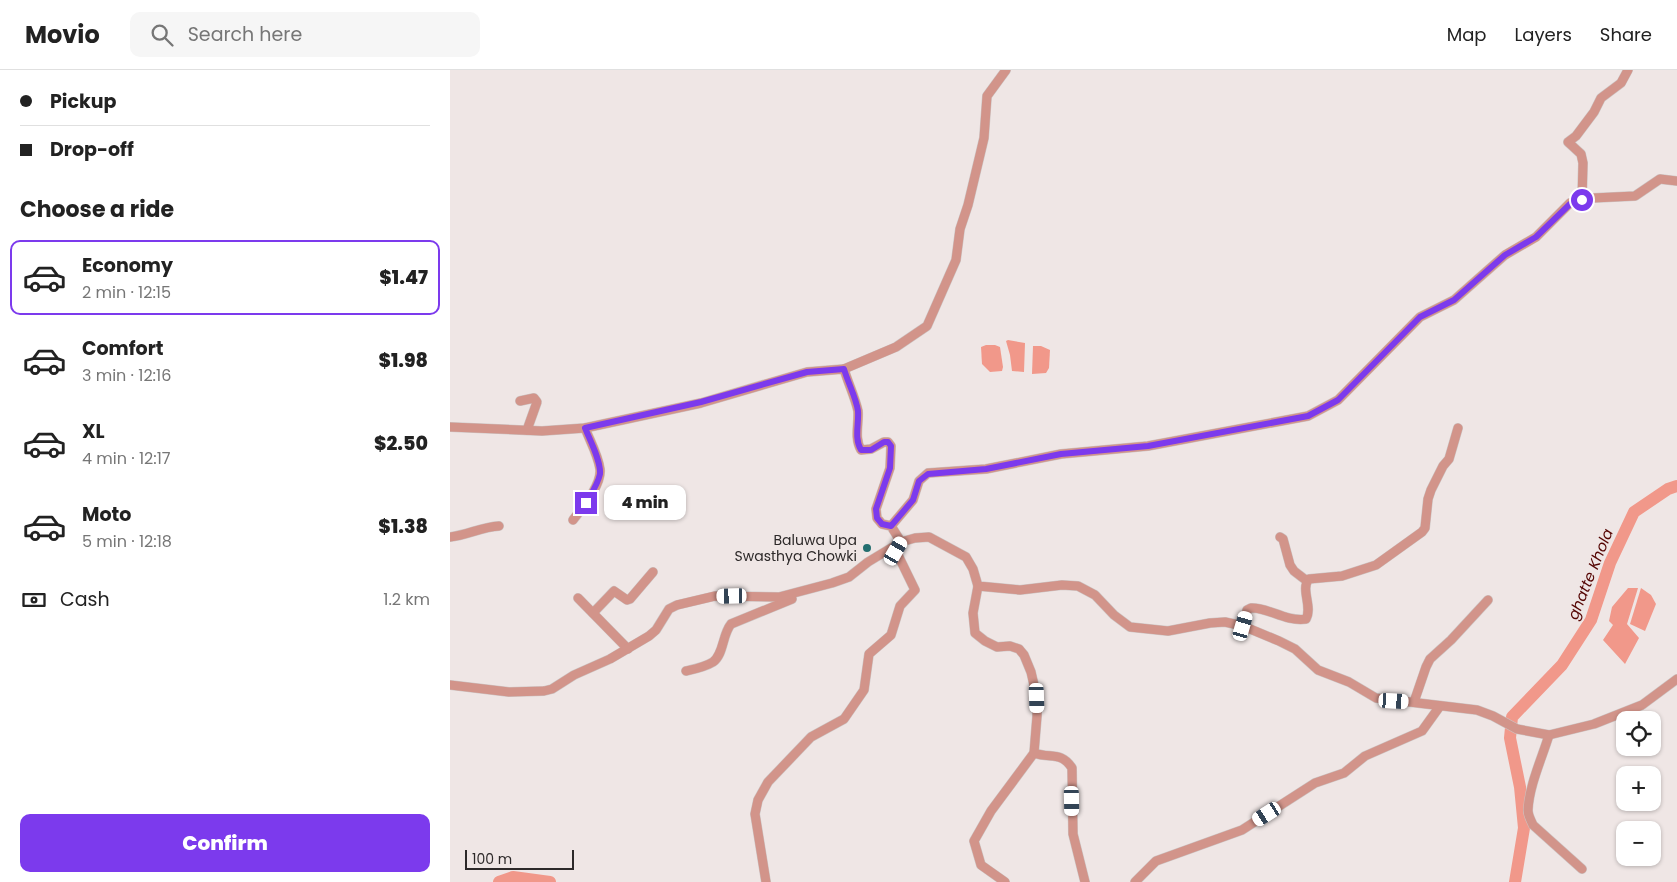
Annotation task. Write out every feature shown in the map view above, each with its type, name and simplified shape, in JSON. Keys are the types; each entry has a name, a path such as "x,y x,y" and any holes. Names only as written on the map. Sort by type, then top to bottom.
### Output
{"street":[{"path":"450,427 527,430 585,428 701,402 807,372 844,369 896,347 927,326 956,260 960,229 968,206 984,138 988,96 1006,70"},
{"path":"1582,200 1583,164 1581,154 1568,142 1576,136 1594,112 1601,98 1621,83 1628,70"},
{"path":"891,526 913,500 919,481 928,474 986,469 1061,454 1148,446 1308,416 1338,400 1420,317 1454,300 1505,255 1536,237 1570,204 1582,200 1635,196 1660,180 1677,181"},
{"path":"844,369 858,412 858,444 861,450 871,450 884,442 888,442 891,446 890,468 876,509 877,518 882,524 891,526 901,542"},
{"path":"520,401 534,398 537,402 527,430"},
{"path":"573,520 586,503 600,470 585,428"},
{"path":"1243,626 1247,610 1254,608 1279,616 1306,619 1309,612 1306,584 1312,577 1338,577 1376,565 1422,532 1425,528 1428,499 1431,490 1443,466 1450,459 1458,428"},
{"path":"450,537 499,526"},
{"path":"450,685 509,692 544,691 610,659 656,630 668,609 677,605 715,596 779,597 849,577 868,562 901,542 929,537 966,557 973,569 978,586 973,613 976,633 985,641 997,647 1010,646 1019,649 1024,655 1031,672 1037,698 1038,716 1034,753 991,811 974,841 982,865 1004,882"},
{"path":"1280,537 1285,545 1294,571 1307,581"},
{"path":"766,882 755,814 758,800 768,782 811,737 844,719 864,690 869,654 891,635 900,606 915,590 896,551 901,542"},
{"path":"593,613 614,591 627,600 630,599 653,572"},
{"path":"978,586 1020,590 1062,585 1078,586 1095,595 1114,615 1130,627 1168,631 1210,622 1225,622 1243,626 1295,649 1318,670 1349,682 1376,698 1477,710 1517,729 1549,735 1594,724 1642,705 1677,679"},
{"path":"686,671 713,662 720,653 726,630 731,624 805,594 817,586"},
{"path":"578,598 628,648"},
{"path":"1414,702 1430,659 1451,640 1488,600"},
{"path":"1135,882 1156,861 1242,830 1315,782 1344,773 1365,756 1422,731 1440,706"},
{"path":"1549,735 1531,794 1528,811 1529,817 1534,825 1582,869"},
{"path":"1034,753 1045,756 1059,756 1067,760 1072,768 1073,834 1085,882"}],"shaded area":[{"path":"1006,341 1025,343 1024,372 1012,371"},
{"path":"986,345 1000,347 1002,371 990,372 982,364 981,347"},
{"path":"1033,346 1041,346 1050,350 1049,368 1046,373 1032,374"},
{"path":"1628,588 1638,588 1627,624 1639,638 1625,664 1603,640 1613,625 1609,621 1612,607"},
{"path":"1641,588 1651,595 1656,604 1645,631 1630,624"}],"waterway":[{"name":"ghatte Khola","path":"1515,882 1524,828 1520,787 1510,738 1512,717 1562,665 1591,620 1610,563 1634,512 1668,489 1677,486"},
{"name":"ghatte Khola","path":"499,882 513,877 550,882"}],"place":[{"name":"Baluwa Upa Swasthya Chowki","path":"867,548"}],"route":[{"path":"586,503 598,480 600,470 585,428 701,402 807,372 844,369 858,412 858,444 861,450 871,450 884,442 888,442 891,446 890,468 876,509 877,518 882,524 891,526 913,500 919,481 928,474 986,469 1061,454 1148,446 1308,416 1338,400 1420,317 1454,300 1505,255 1536,237 1570,204 1582,200"}]}
